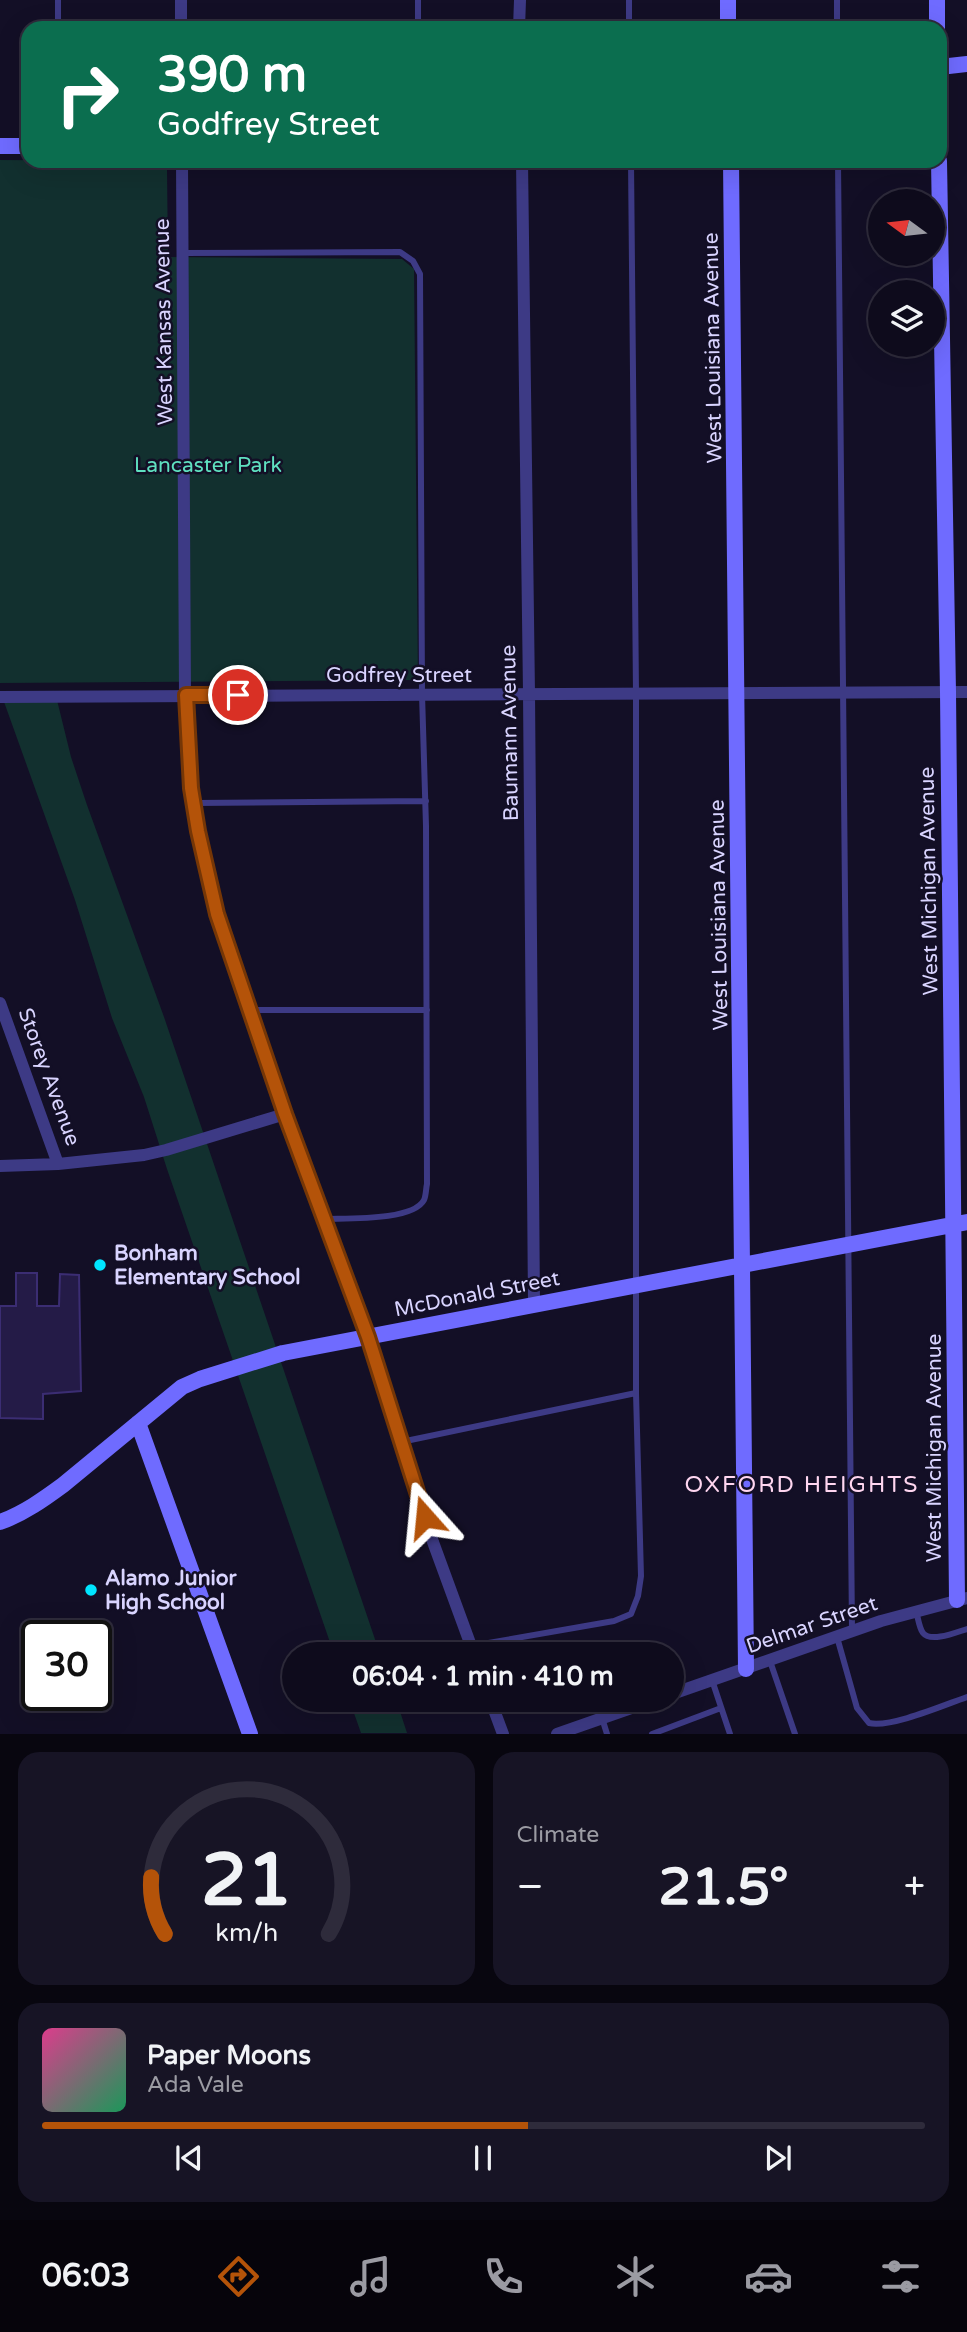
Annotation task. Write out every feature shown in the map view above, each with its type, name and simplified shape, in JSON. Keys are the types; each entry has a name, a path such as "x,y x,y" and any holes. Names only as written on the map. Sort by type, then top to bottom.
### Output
{"street":[{"path":"181,0 181,21"},
{"path":"519,21 520,0"},
{"path":"728,0 728,21"},
{"path":"937,0 937,21"},
{"path":"947,66 967,64"},
{"path":"0,146 21,146"},
{"name":"West Kansas Avenue","path":"182,168 186,695 191,788 217,914 285,1114 368,1337 433,1542 469,1642"},
{"name":"Baumann Avenue","path":"522,168 534,1305"},
{"name":"West Louisiana Avenue","path":"731,168 746,1669"},
{"name":"West Michigan Avenue","path":"939,168 960,1223 962,1599"},
{"name":"Godfrey Street","path":"0,697 967,692"},
{"name":"Storey Avenue","path":"0,1003 58,1164"},
{"path":"0,1166 144,1156 285,1114"},
{"name":"McDonald Street","path":"0,1522 43,1500 171,1394 200,1379 283,1353 960,1223"},
{"path":"138,1423 250,1734"},
{"name":"Delmar Street","path":"684,1690 852,1631 962,1599"},
{"path":"495,1712 503,1734"},
{"path":"557,1734 620,1712"}],"lane":[{"path":"58,0 58,21"},
{"path":"418,0 418,21"},
{"path":"629,0 629,21"},
{"path":"837,0 838,21"},
{"path":"511,1642 614,1621 631,1614 638,1596 641,1576 636,1393 636,694 631,168"},
{"path":"838,168 846,1245 852,1631"},
{"path":"183,253 400,252 413,261 420,274 427,1184 425,1200 413,1211 397,1215 324,1219"},
{"path":"194,803 426,801"},
{"path":"249,1010 426,1010"},
{"path":"401,1442 636,1393"},
{"path":"916,1611 926,1635 933,1637 967,1629"},
{"path":"837,1637 857,1708 869,1723 895,1721 967,1697"},
{"path":"770,1661 796,1734"},
{"path":"712,1680 730,1734"},
{"path":"652,1734 722,1708"},
{"path":"603,1718 607,1734"}],"green space":[{"name":"Lancaster Park","path":"0,160 21,160 21,168 166,168 168,257 402,259 414,269 418,680 0,683"},
{"path":"56,696 71,757 87,805 164,1017 376,1642 330,1642 144,1097 112,1018 75,900 3,699"},
{"path":"354,1712 400,1712 407,1733 361,1733"}],"building":[{"path":"16,1273 37,1273 37,1306 59,1306 60,1274 79,1275 81,1391 43,1394 43,1419 0,1418 0,1306 16,1306"}],"place":[{"name":"Bonham Elementary School","path":"100,1265"},
{"name":"Alamo Junior High School","path":"91,1590"}],"district":[{"name":"OXFORD HEIGHTS","path":"802,1485"}],"route":[{"path":"238,695 186,695 191,788 198,831 217,914 285,1114 368,1337 425,1517"}]}
